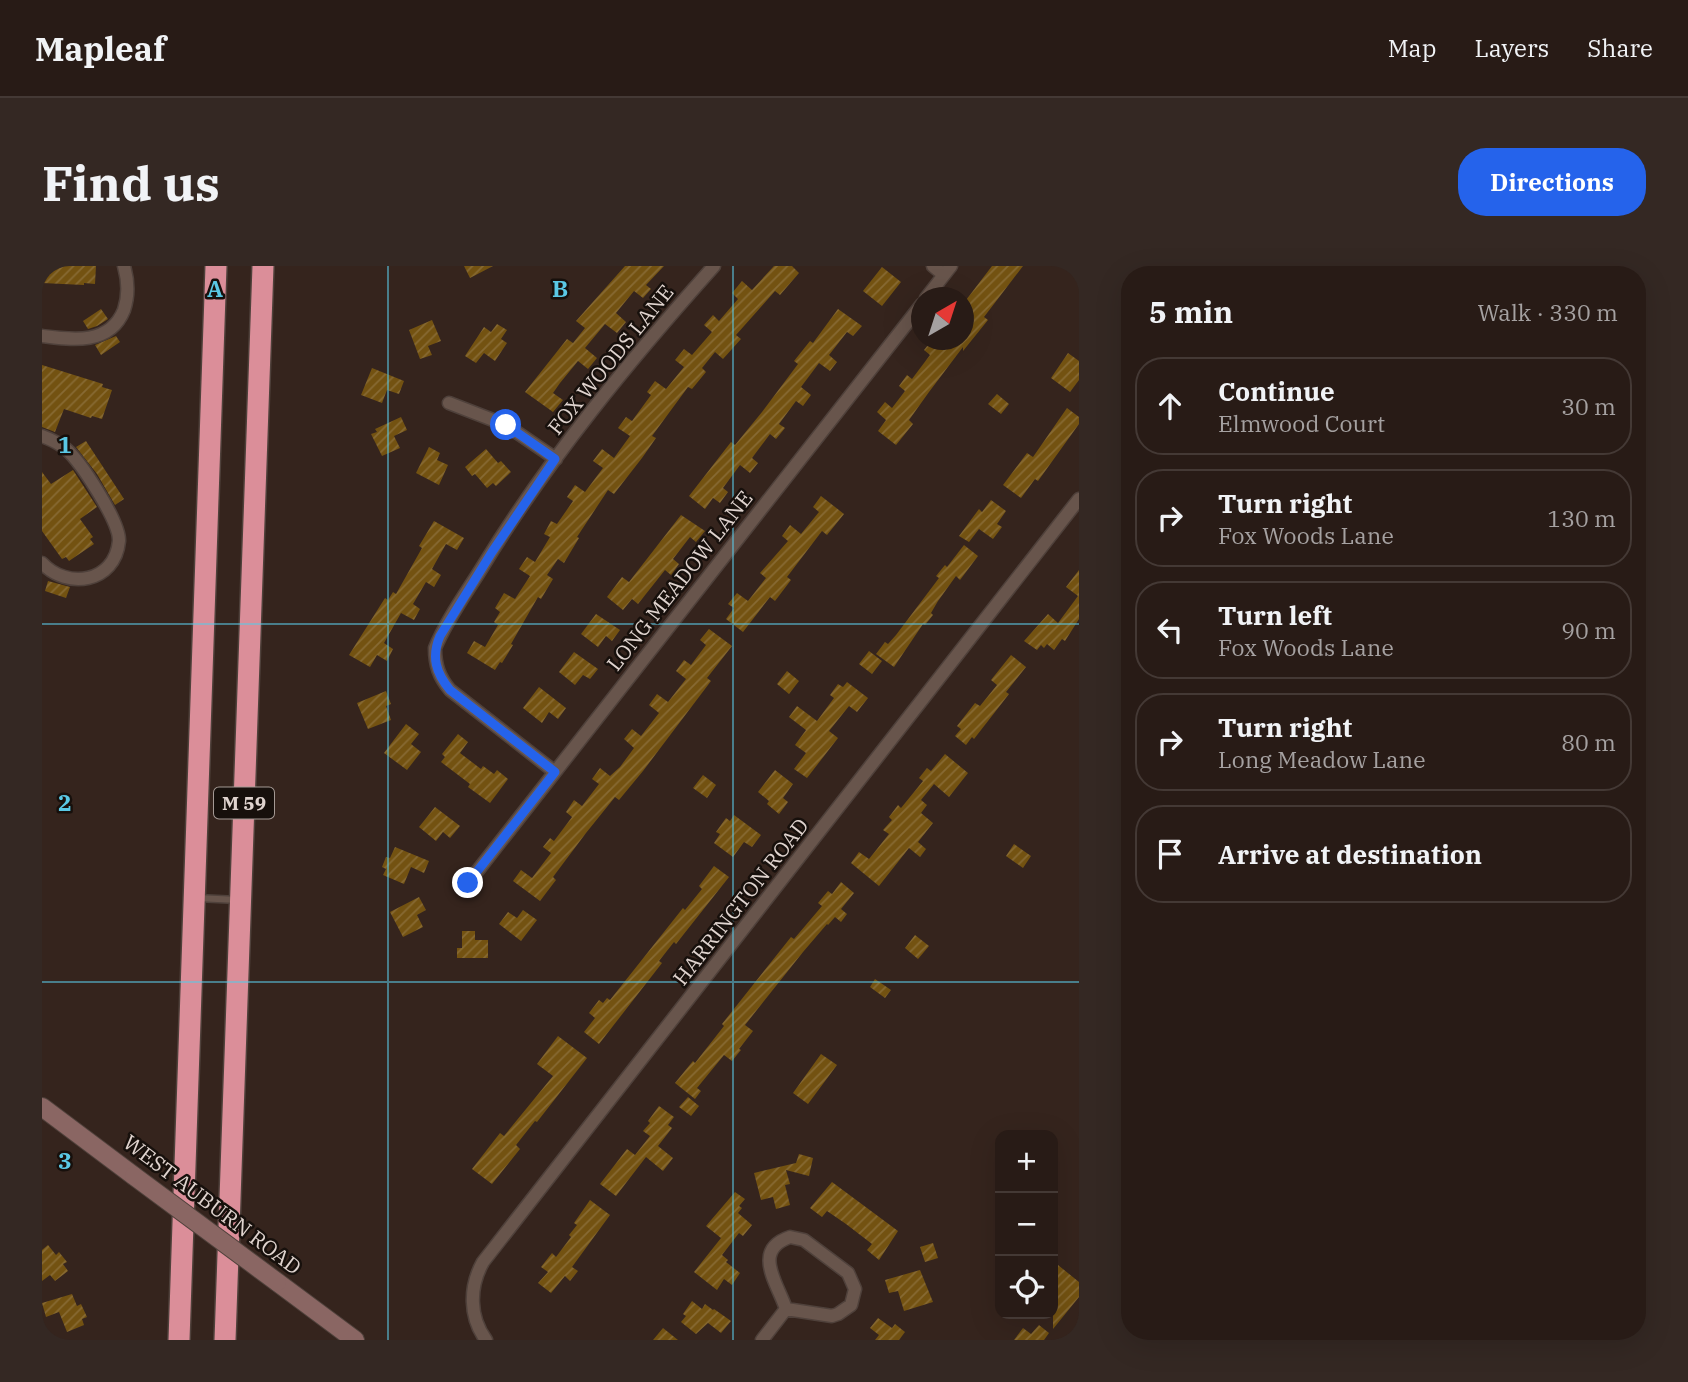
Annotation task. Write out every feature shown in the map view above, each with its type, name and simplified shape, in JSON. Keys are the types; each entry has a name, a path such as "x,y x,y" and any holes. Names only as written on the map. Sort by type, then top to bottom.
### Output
{"highway":[{"name":"M 59","path":"179,1340 216,266"},
{"name":"M 59","path":"225,1340 263,266"}],"main road":[{"name":"WEST AUBURN ROAD","path":"42,1107 355,1340"}],"street":[{"path":"42,336 70,340 104,334 120,320 127,302 128,278 124,266"},
{"name":"FOX WOODS LANE","path":"555,772 450,690 439,675 435,648 492,552 555,459 626,368 714,266"},
{"path":"933,266 948,270 935,287"},
{"name":"LONG MEADOW LANE","path":"468,883 911,318"},
{"path":"449,403 506,425 555,459"},
{"path":"42,436 65,448 77,462 115,523 119,541 110,563 96,576 85,579 61,578 42,563"},
{"name":"HARRINGTON ROAD","path":"486,1340 477,1324 472,1297 477,1273 484,1262 1079,499"},
{"path":"790,1237 804,1240 848,1273 854,1281 855,1297 851,1305 838,1314 832,1316 786,1309 769,1266 772,1251 790,1237"},
{"path":"762,1340 786,1309"}],"lane":[{"path":"194,898 240,900"}],"building":[{"path":"42,266 96,266 95,284 42,283"},
{"path":"464,266 493,266 470,278"},
{"path":"625,266 664,266 646,285 651,289 643,298 634,291 616,313 626,322 617,333 605,324 585,348 597,358 588,369 578,361 560,383 553,393 563,400 553,412 525,392 567,339 573,343 585,328 576,321"},
{"path":"774,266 792,266 799,273 780,295 775,291 736,335 741,339 723,359 715,352 702,368 706,372 692,389 688,387 652,436 656,438 642,458 614,494 608,490 577,537 579,538 564,563 558,559 547,575 553,579 541,599 538,597 502,663 500,662 495,670 467,653 474,641 485,647 498,625 494,622 500,612 495,608 504,593 515,599 530,576 519,569 527,557 535,562 550,537 544,534 551,521 557,524 573,501 567,497 575,485 585,492 603,468 593,461 602,449 614,458 630,436 618,428 626,417 632,421 651,395 647,392 655,381 666,389 684,367 675,360 684,349 692,355 712,332 704,325 713,315 719,321 738,299 732,293 742,281 752,290"},
{"path":"992,266 1023,266 984,317 988,320 974,337 974,290"},
{"path":"882,267 901,282 882,306 863,291"},
{"path":"101,309 108,319 88,329 83,321"},
{"path":"838,309 862,326 853,336 847,332 829,355 837,362 830,371 819,363 801,387 811,395 803,406 796,401 779,424 785,428 776,439 770,434 752,458 758,463 750,473 740,465 723,488 728,492 720,503 713,498 705,509 689,496 731,442 735,445 762,412 798,364 794,361 810,341 813,343"},
{"path":"432,320 441,341 428,346 432,355 420,359 409,330"},
{"path":"497,324 507,330 501,339 507,343 495,361 484,353 476,363 465,356 484,327 491,332"},
{"path":"116,336 120,342 101,355 95,345"},
{"path":"924,350 961,350 909,420 913,424 896,445 878,431 886,420 877,412 885,402 892,408 905,391 899,386 907,375 912,379 930,355"},
{"path":"1068,353 1079,361 1079,380 1070,392 1051,378"},
{"path":"42,365 103,384 102,387 112,390 102,419 64,409 55,432 42,427"},
{"path":"372,368 404,381 399,394 387,390 382,403 361,395"},
{"path":"997,394 1009,404 1001,414 988,404"},
{"path":"1067,408 1079,417 1079,424 1038,481 1035,479 1021,498 1003,485 1027,453 1033,457"},
{"path":"401,417 407,430 394,436 400,448 382,456 371,434 377,432 375,429"},
{"path":"86,441 124,499 115,505 97,474 76,447"},
{"path":"429,447 440,453 437,460 448,465 439,485 416,473"},
{"path":"486,449 498,463 501,461 511,472 496,486 493,483 487,488 465,467"},
{"path":"73,470 97,507 80,519 93,537 90,539 94,544 69,561 66,557 62,559 42,531 42,472 51,484"},
{"path":"821,496 844,514 827,535 822,531 787,577 791,580 775,601 770,597 743,632 726,619 734,608 728,604 737,593 748,601 766,578 760,573 788,541 782,536 790,525 801,534 819,512 813,507"},
{"path":"991,500 1006,511 997,524 1002,527 993,539 979,529 969,542 959,536 979,509 982,512"},
{"path":"681,515 705,531 696,542 690,537 673,559 679,564 671,575 665,570 638,604 632,599 623,610 607,597 622,577 629,582"},
{"path":"434,521 464,538 457,550 446,544 432,569 441,575 434,587 426,582 413,604 420,609 414,620 401,613 384,643 393,649 387,661 377,655 370,667 349,655 385,598 388,600 393,592 396,594"},
{"path":"964,545 978,556 960,580 956,576 938,601 931,613 933,615 923,624 894,667 876,654 885,642 888,644 896,635 939,578 936,576 945,565 947,567"},
{"path":"1079,570 1079,619 1065,641 1062,639 1054,650 1047,644 1044,648 1041,645 1037,650 1024,641 1048,614 1058,623 1078,596 1066,587"},
{"path":"48,581 70,587 66,598 45,591"},
{"path":"596,614 620,630 612,641 606,636 598,647 581,634"},
{"path":"709,629 732,646 707,678 711,681 643,771 619,800 615,797 586,833 553,877 556,880 540,901 513,881 521,870 532,878 551,853 543,847 550,838 554,841 572,817 566,812 574,800 582,806 599,784 592,779 600,768 610,776 620,767 634,748 624,739 632,729 641,736 659,713 649,705 657,694 668,702 686,679 676,671 684,660 691,665 706,645 700,640"},
{"path":"869,651 882,661 872,674 859,664"},
{"path":"574,652 598,669 590,679 583,675 575,685 559,672"},
{"path":"1011,655 1026,667 1006,692 1009,694 974,739 972,737 966,745 955,736 961,729 957,726 975,703 980,706 997,685 991,680"},
{"path":"787,671 799,681 789,694 777,684"},
{"path":"847,682 868,698 857,712 849,706 829,731 838,738 807,778 794,769 806,753 795,745 806,730 789,717 797,706 817,721 834,698 830,695 838,684 843,687"},
{"path":"539,687 566,708 558,719 549,712 542,723 523,708"},
{"path":"386,691 391,704 386,706 391,720 368,729 357,703"},
{"path":"406,724 419,734 411,744 421,752 407,770 384,753"},
{"path":"458,734 468,742 460,753 481,769 483,766 494,774 497,770 508,779 490,803 441,762 445,757 442,754"},
{"path":"945,754 968,773 949,797 934,784 921,800 927,805 921,813 933,823 918,842 926,849 920,857 909,848 879,886 851,863 859,852 869,859 889,834 883,830 892,820 889,817 898,805 901,808 923,781 919,778 927,768 931,771"},
{"path":"775,770 793,784 783,798 788,802 779,814 758,792"},
{"path":"703,775 716,785 707,798 693,788"},
{"path":"435,807 460,826 450,838 443,832 436,841 419,827"},
{"path":"734,815 761,835 752,847 744,842 733,857 714,843 720,834 716,832 726,818 730,821"},
{"path":"1014,844 1031,856 1023,868 1006,856"},
{"path":"395,847 429,861 424,873 411,867 404,884 383,875 386,869 382,867 386,857 390,858"},
{"path":"714,866 729,877 676,944 674,942 659,961 662,963 599,1044 584,1032 595,1018 589,1013 599,1000 603,1003 607,998 610,1000 683,908 685,910 702,889 699,886"},
{"path":"841,882 854,893 841,909 847,914 841,922 835,917 803,952 745,1025 753,1031 739,1049 741,1050 732,1061 724,1055 697,1088 701,1091 695,1099 675,1083 693,1061 695,1063 724,1026 722,1024 791,937 794,939 822,906 818,903 828,891 832,894"},
{"path":"419,897 426,910 417,915 423,927 403,937 390,912"},
{"path":"523,910 537,920 521,941 499,924 508,912 517,918"},
{"path":"462,931 475,931 475,940 488,940 488,958 457,958 457,948 462,948"},
{"path":"915,935 929,946 918,959 905,948"},
{"path":"875,979 891,990 885,998 870,987"},
{"path":"558,1036 587,1058 516,1145 520,1149 492,1184 472,1169 500,1133 504,1136 553,1076 537,1064"},
{"path":"821,1054 837,1065 808,1104 793,1093"},
{"path":"688,1097 699,1106 691,1116 679,1107"},
{"path":"659,1106 674,1117 668,1125 672,1128 658,1146 673,1158 663,1171 646,1157 616,1196 600,1184 627,1149 635,1155 650,1136 643,1131"},
{"path":"799,1154 813,1158 809,1176 786,1170 790,1184 785,1185 790,1205 776,1209 773,1197 761,1200 754,1173 796,1163"},
{"path":"832,1182 898,1231 879,1260 867,1250 872,1244 846,1224 827,1211 822,1217 810,1208"},
{"path":"735,1192 745,1199 739,1206 742,1208 738,1213 752,1225 743,1236 739,1233 722,1255 728,1260 726,1262 740,1273 732,1285 724,1279 717,1290 694,1272 721,1238 706,1226"},
{"path":"590,1200 610,1215 572,1267 578,1271 570,1281 565,1276 551,1293 538,1283 548,1272 541,1267 552,1253 556,1257 571,1237 569,1235 577,1225 574,1223"},
{"path":"933,1243 938,1258 925,1262 920,1247"},
{"path":"48,1245 56,1255 59,1252 67,1262 63,1264 68,1271 55,1281 50,1275 42,1281 42,1250"},
{"path":"1058,1265 1079,1282 1079,1297 1053,1329 1053,1319 1058,1319"},
{"path":"920,1270 933,1302 904,1311 898,1291 889,1293 885,1280"},
{"path":"72,1294 77,1306 81,1304 87,1317 82,1319 84,1325 67,1332 59,1312 46,1317 42,1303"},
{"path":"692,1301 702,1309 705,1304 731,1321 721,1333 708,1323 696,1334 681,1322"},
{"path":"878,1318 892,1328 895,1324 905,1332 899,1340 875,1340 879,1335 870,1328"},
{"path":"1039,1325 1049,1333 1044,1340 1014,1340 1023,1328 1031,1334"},
{"path":"663,1328 678,1340 653,1340"}],"route":[{"path":"468,883 555,772 450,690 439,675 435,662 435,648 440,636 525,501 555,459 506,425"}]}
